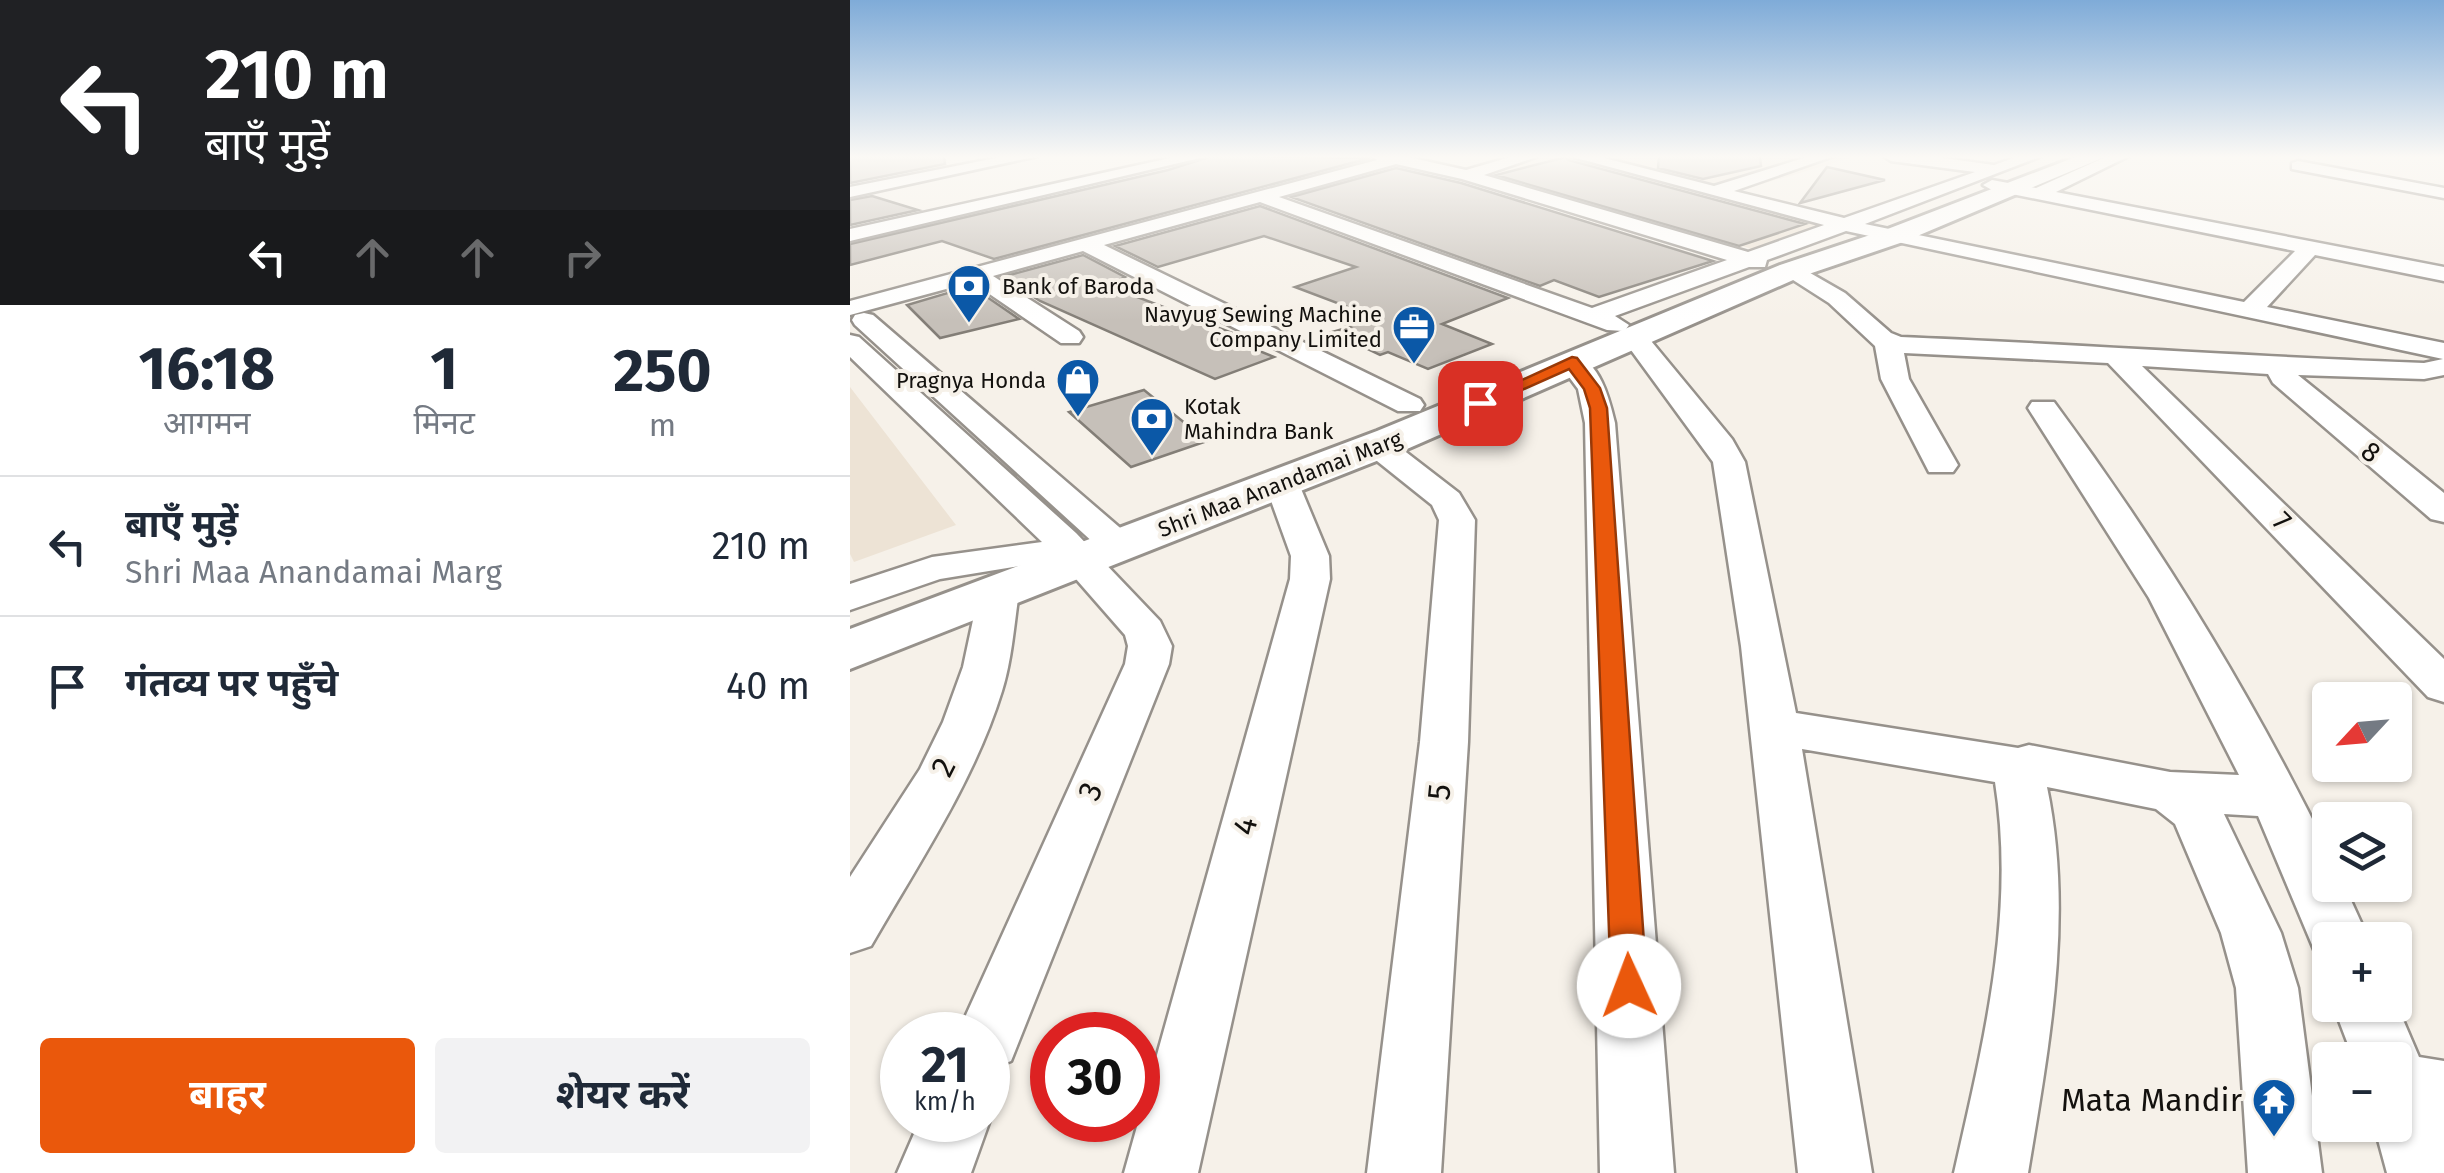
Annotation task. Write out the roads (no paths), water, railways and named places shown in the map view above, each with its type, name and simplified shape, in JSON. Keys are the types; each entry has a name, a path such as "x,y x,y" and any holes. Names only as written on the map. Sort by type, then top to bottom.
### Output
{"main road":[{"name":"Shri Maa Anandamai Marg","path":"850,650 999,592 1080,546 1409,405 1771,266 1931,211"},
{"name":"Shri Maa Anandamai Marg","path":"850,626 1080,546 1282,484 1572,362 1615,325"}],"street":[{"path":"850,235 957,211"},
{"path":"1080,546 850,308 1213,211"},
{"path":"1301,211 1615,325 1722,446 1763,646 1835,1173"},
{"path":"1586,211 1771,266 1849,306 1888,342 1895,379 1941,465"},
{"path":"1793,211 2250,310 2440,369"},
{"path":"2158,211 2310,248 2438,264"},
{"path":"2182,211 2438,264"},
{"path":"2327,229 2438,264"},
{"path":"1087,245 1409,405"},
{"path":"2250,310 2310,248"},
{"path":"976,275 1070,337"},
{"path":"1888,342 2090,353 2296,379 2440,369"},
{"path":"850,343 1080,546"},
{"name":"7","path":"2118,358 2444,686"},
{"path":"1572,362 1592,388 1600,423 1638,1173"},
{"name":"8","path":"2296,379 2444,511"},
{"path":"2043,408 2107,494 2146,556 2272,796 2331,922"},
{"name":"5","path":"1378,446 1447,500 1457,520 1444,742 1404,1173"},
{"name":"4","path":"1161,1173 1310,579 1310,556 1282,484"},
{"path":"850,598 948,565 1080,546"},
{"name":"3","path":"999,1012 1146,664 1150,646 1144,631 1080,546"},
{"name":"2","path":"850,928 931,792 980,690 999,592"},
{"path":"1774,727 2022,768 2046,765 2170,792 2272,796"},
{"path":"1991,1173 2017,1034 2029,911 2030,844 2019,774 2022,768"},
{"path":"2170,792 2196,811 2252,934 2267,988 2285,1173"},
{"path":"2412,1112 2424,1173"},
{"path":"934,1173 946,1142"}],"place":[{"name":"Bank of Baroda","path":"969,324"},
{"name":"Navyug Sewing Machine Company Limited","path":"1414,365"},
{"name":"Pragnya Honda","path":"1078,418"},
{"name":"Kotak Mahindra Bank","path":"1152,457"},
{"name":"Mata Mandir","path":"2274,1138"}]}
